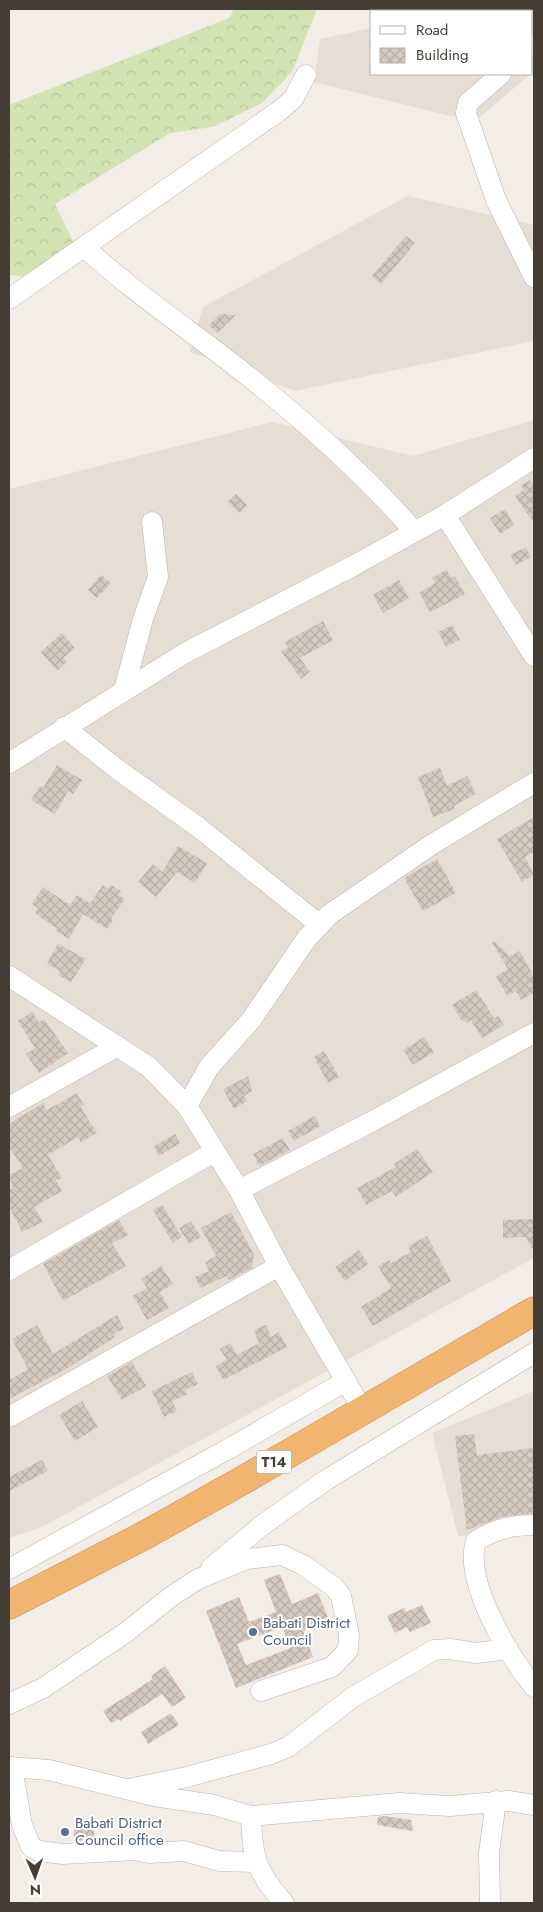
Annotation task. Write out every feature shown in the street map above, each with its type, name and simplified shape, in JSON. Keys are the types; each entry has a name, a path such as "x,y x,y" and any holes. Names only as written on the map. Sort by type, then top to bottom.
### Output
{"highway":[{"name":"T14","path":"9,1605 163,1525 534,1311"}],"street":[{"path":"9,299 85,248 279,111 293,98 306,75"},
{"path":"500,75 468,104 466,113 496,200 534,277"},
{"path":"85,248 141,296 267,392 336,450 380,491 414,530"},
{"path":"9,762 185,653 351,568 414,530 444,516 534,458"},
{"path":"444,516 534,656"},
{"path":"124,690 143,619 158,577 152,522"},
{"path":"64,727 111,764 198,827 320,925"},
{"path":"187,1106 209,1067 251,1020 307,938 330,914 431,845 534,783"},
{"path":"9,976 150,1067 187,1106 239,1190 279,1266 362,1409"},
{"path":"239,1190 363,1127 534,1032"},
{"path":"9,1107 118,1046"},
{"path":"9,1270 214,1152"},
{"path":"9,1417 279,1266"},
{"path":"9,1704 42,1688 125,1634 172,1596 198,1579 261,1526 326,1480 534,1353"},
{"path":"9,1569 230,1448 346,1381"},
{"path":"534,1525 495,1529 476,1541 472,1553 475,1578 508,1649 534,1687"},
{"path":"198,1579 247,1559 282,1555 303,1565 334,1587 341,1596 349,1635 348,1650 342,1658 332,1667 321,1672 261,1691"},
{"path":"124,1790 187,1778 271,1754 288,1747 353,1697 434,1650 450,1649 476,1652 508,1649"},
{"path":"255,1862 219,1861 200,1854 170,1850 149,1853 134,1850 63,1854 39,1851 31,1847 22,1825 11,1767 48,1770 124,1790 167,1799 214,1805 251,1816 340,1806 399,1803 450,1806 508,1800 534,1805"},
{"path":"490,1903 489,1853 496,1801"},
{"path":"251,1816 255,1862 284,1903"}],"shaded area":[{"path":"534,9 534,71 533,10 453,10"},
{"path":"370,28 370,75 530,75 474,122 314,82 320,39"},
{"path":"408,196 534,225 534,341 295,391 190,352 203,307"},
{"path":"534,420 534,1258 42,1527 9,1538 9,489 272,422 413,456"},
{"path":"534,1391 534,1533 458,1536 432,1433"}],"green space":[{"path":"234,9 317,9 292,72 262,103 213,127 170,133 55,204 74,243 29,277 9,275 9,105 229,18"}],"building":[{"path":"406,236 415,243 381,284 372,276"},
{"path":"220,314 236,315 217,333 209,325"},
{"path":"530,480 534,483 534,523 515,496 524,490 521,486"},
{"path":"236,494 247,505 239,513 228,502"},
{"path":"505,509 514,525 500,534 490,518"},
{"path":"526,547 531,557 516,565 510,555"},
{"path":"446,570 452,578 455,576 465,594 430,612 419,593 435,583 432,578"},
{"path":"101,575 111,583 97,598 88,590"},
{"path":"399,580 409,598 383,613 373,595"},
{"path":"323,621 333,640 300,658 310,672 301,679 281,651 288,648 285,642"},
{"path":"452,625 460,640 446,647 438,632"},
{"path":"62,633 75,648 63,658 67,662 57,671 41,652"},
{"path":"57,765 82,780 73,794 68,791 55,814 31,800 40,786 43,788"},
{"path":"440,768 447,786 467,776 476,794 454,806 455,809 433,817 418,777"},
{"path":"534,817 534,852 525,857 534,875 522,882 497,839"},
{"path":"178,846 207,863 195,883 177,872 156,897 138,882 153,864 162,872"},
{"path":"437,859 456,893 423,911 404,878"},
{"path":"103,885 108,889 111,885 121,891 119,895 125,899 111,919 113,920 107,929 83,914 69,939 56,931 57,929 35,913 38,908 32,904 43,887 70,905 77,895 90,903"},
{"path":"494,941 510,956 520,951 534,977 534,993 521,1000 516,991 507,996 496,976 508,969 492,943"},
{"path":"58,944 86,959 71,982 58,975 60,971 47,964"},
{"path":"476,990 494,1018 498,1016 504,1025 482,1038 471,1020 467,1023 465,1020 462,1021 452,1005"},
{"path":"32,1012 39,1022 44,1019 68,1053 39,1073 26,1054 35,1048 18,1021"},
{"path":"424,1037 434,1052 413,1065 403,1050"},
{"path":"324,1051 339,1077 328,1083 314,1057"},
{"path":"248,1076 252,1091 244,1096 247,1101 234,1109 223,1089"},
{"path":"77,1093 84,1105 81,1106 83,1111 97,1133 81,1142 78,1137 48,1155 62,1178 56,1181 62,1191 34,1207 43,1222 22,1232 9,1206 9,1190 13,1188 9,1175 23,1168 9,1147 9,1124 43,1103 47,1110"},
{"path":"315,1116 320,1126 294,1141 288,1131"},
{"path":"175,1134 180,1143 159,1156 154,1146"},
{"path":"283,1138 290,1150 259,1166 253,1154"},
{"path":"417,1149 433,1172 396,1197 392,1191 366,1205 357,1188 396,1167 394,1164"},
{"path":"162,1205 182,1237 173,1243 153,1210"},
{"path":"231,1212 254,1255 252,1268 229,1280 227,1276 200,1288 195,1277 209,1271 205,1262 216,1256 201,1228"},
{"path":"534,1219 534,1251 525,1237 503,1238 503,1220"},
{"path":"119,1220 128,1235 112,1243 126,1266 63,1301 43,1264"},
{"path":"191,1221 201,1237 189,1244 179,1228"},
{"path":"427,1236 451,1281 373,1326 361,1307 391,1288 378,1266 389,1260 391,1263 411,1252 408,1246"},
{"path":"359,1250 368,1264 345,1281 335,1267"},
{"path":"161,1266 173,1284 160,1292 169,1308 147,1320 133,1296 147,1288 141,1279"},
{"path":"117,1315 124,1329 113,1334 115,1337 68,1368 9,1399 9,1380 28,1369 12,1339 37,1325 53,1354"},
{"path":"266,1325 271,1337 279,1332 287,1347 223,1380 216,1366 227,1360 220,1349 230,1343 237,1355 259,1343 254,1330"},
{"path":"132,1362 146,1386 122,1400 107,1376"},
{"path":"192,1372 198,1384 185,1390 187,1394 172,1401 177,1411 164,1417 152,1391"},
{"path":"82,1401 98,1427 75,1441 59,1415"},
{"path":"474,1434 477,1455 534,1448 534,1513 501,1517 467,1530 455,1436"},
{"path":"42,1460 48,1471 9,1491 9,1477"},
{"path":"280,1574 292,1604 318,1593 329,1620 303,1631 313,1657 236,1688 206,1611 239,1597 249,1622 276,1612 264,1580","holes":["282,1627 291,1648 246,1665 237,1644"]},
{"path":"422,1605 431,1623 410,1632 407,1627 395,1633 387,1616 404,1608 406,1612"},
{"path":"165,1666 186,1698 172,1707 162,1694 120,1721 119,1719 111,1723 103,1711 153,1679 151,1676"},
{"path":"171,1713 179,1725 148,1744 141,1732"},
{"path":"384,1816 411,1820 413,1831 377,1825 378,1817"},
{"path":"74,1824 94,1824 94,1840 74,1841"}],"place":[{"name":"Babati District Council","path":"253,1632"},
{"name":"Babati District Council office","path":"65,1832"}]}
